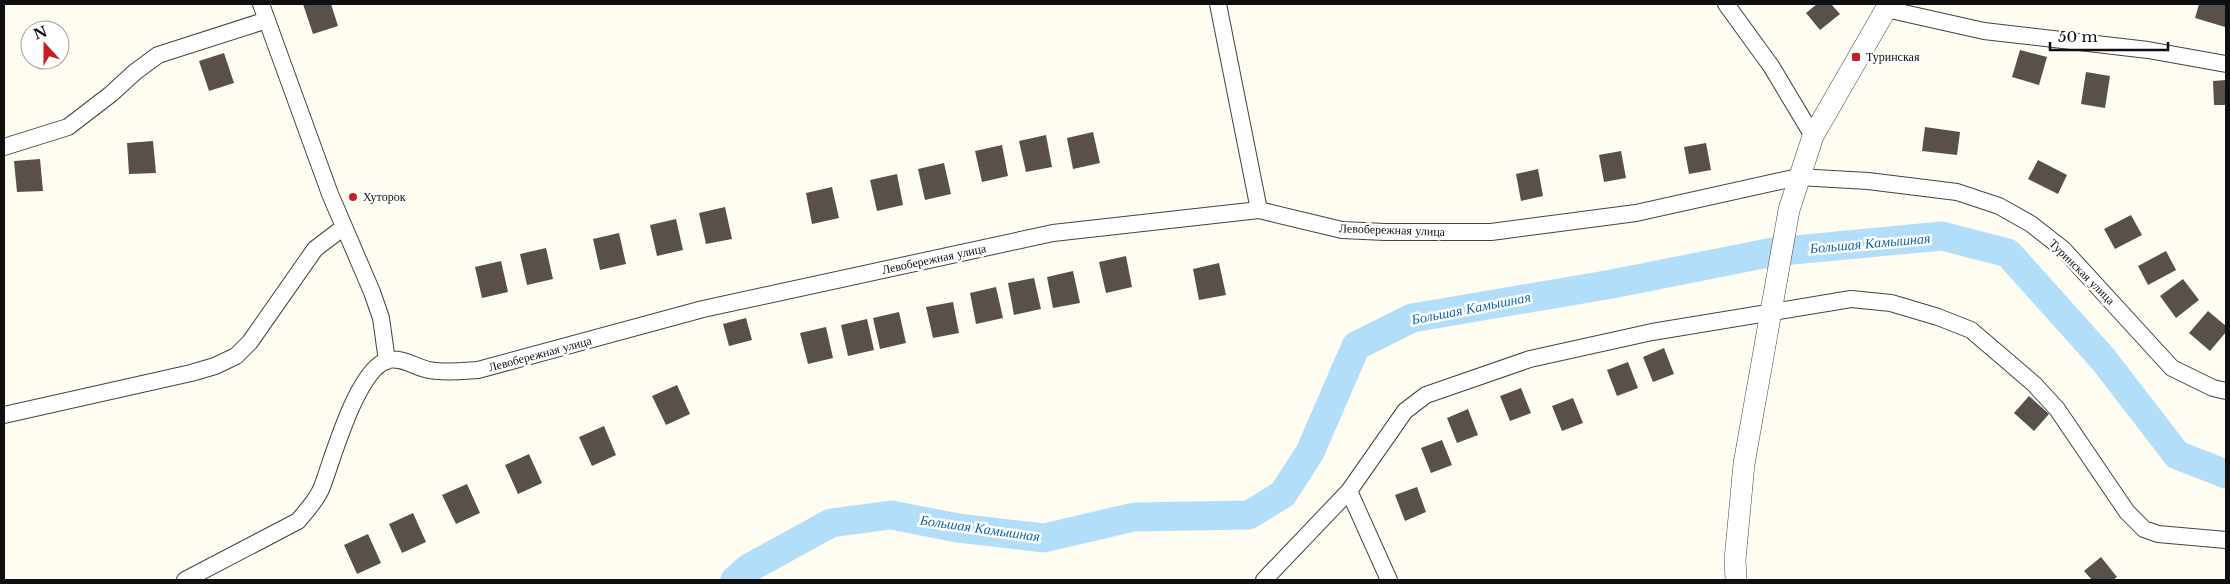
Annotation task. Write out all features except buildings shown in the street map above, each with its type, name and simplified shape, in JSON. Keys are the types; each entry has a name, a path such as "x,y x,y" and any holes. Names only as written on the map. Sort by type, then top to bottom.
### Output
{"street":[{"path":"186,580 298,521 311,506 322,488 337,442 366,380 374,369 386,361 381,318 372,292 344,227 261,4"},
{"path":"1218,4 1259,210"},
{"path":"1726,4 1770,66 1813,136"},
{"path":"1736,580 1735,560 1744,464 1789,210 1813,136 1888,6 1984,31 2148,50 2226,64"},
{"path":"4,147 68,127 158,55 267,20"},
{"name":"Левобережная улица","path":"386,361 397,359 428,370 450,372 478,370 703,309 1053,233 1259,210 1342,230 1491,232 1636,213 1798,178"},
{"name":"Туринская улица","path":"1798,178 1868,181 1957,192 2000,206 2031,224 2063,249 2172,368 2213,388 2226,391"},
{"path":"4,415 191,373 214,366 236,356 250,342 314,249 344,227"},
{"path":"1264,580 1349,491 1405,411 1426,395 1530,359 1652,332 1851,299 1891,303 1938,317 1971,330 2034,384 2057,409 2127,512 2144,529 2158,534 2226,540"},
{"path":"1349,491 1388,580"}],"waterway":[{"name":"Большая Камышная","path":"735,580 749,568 831,523 891,515 958,528 1044,538 1134,517 1249,515 1283,494 1310,452 1356,346 1412,318 1612,284 1773,252 1942,236 2008,253 2103,359 2177,455 2226,474"}],"place":[{"name":"Туринская","path":"1856,57"},
{"name":"Хуторок","path":"353,197"}]}
